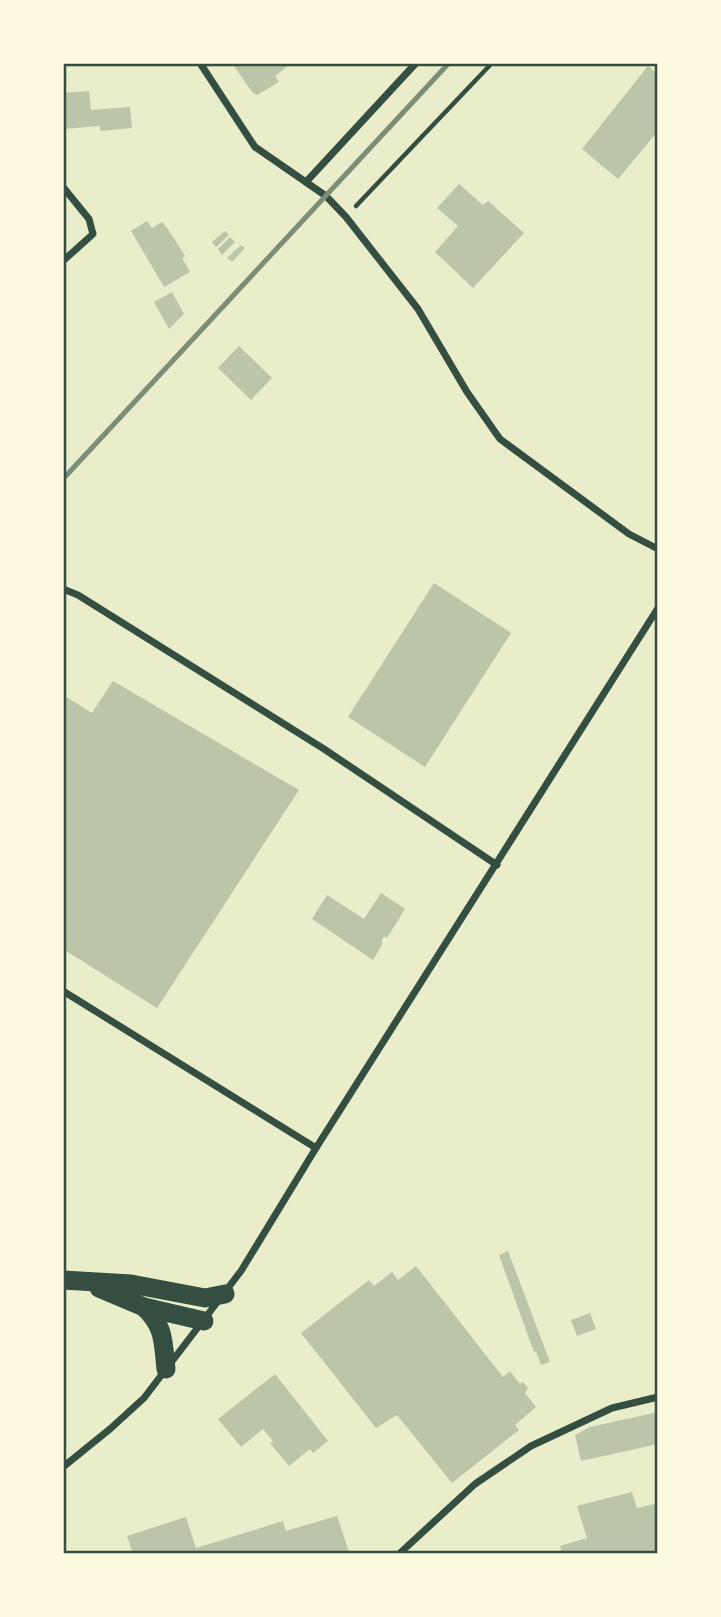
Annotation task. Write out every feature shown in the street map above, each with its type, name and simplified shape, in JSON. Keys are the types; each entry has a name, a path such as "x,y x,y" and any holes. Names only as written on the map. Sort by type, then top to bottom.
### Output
{"highway":[{"path":"63,1280 131,1284 189,1297 205,1298 225,1294"},
{"path":"85,1282 144,1307 205,1319"},
{"path":"189,1297 200,1308 205,1319"},
{"path":"144,1307 156,1319 163,1338 166,1369"}],"street":[{"path":"200,63 255,147 326,196 346,217 418,309 467,392 500,439 629,534 658,549"},
{"path":"306,181 415,63"},
{"path":"63,187 89,219 93,234 63,261"},
{"path":"63,589 78,595 324,749 497,865"},
{"path":"63,1467 144,1398 225,1294 658,608"},
{"path":"63,991 316,1147"},
{"path":"399,1554 475,1484 531,1446 612,1408 658,1397"}],"path":[{"path":"346,217 492,63"}],"building":[{"path":"232,63 289,65 275,76 279,82 257,95"},
{"path":"648,66 658,74 658,131 618,179 582,149"},
{"path":"89,91 91,110 130,107 132,128 100,131 100,126 63,129 63,93"},
{"path":"459,184 483,205 488,201 524,233 473,288 435,252 458,226 437,208"},
{"path":"147,221 152,228 162,222 168,229 185,256 182,258 190,272 164,287 131,231"},
{"path":"225,231 229,235 216,247 212,242"},
{"path":"230,237 235,242 222,255 218,249"},
{"path":"241,245 245,248 232,262 227,258"},
{"path":"172,292 184,314 169,329 154,302"},
{"path":"239,346 272,378 251,400 218,368"},
{"path":"434,583 511,633 425,767 348,717"},
{"path":"113,681 299,790 157,1008 63,949 63,695 92,713"},
{"path":"381,893 405,909 387,938 384,936 373,960 312,919 327,895 364,919"},
{"path":"508,1251 550,1362 541,1365 499,1255"},
{"path":"416,1266 503,1377 510,1371 520,1384 523,1382 528,1388 525,1393 536,1407 515,1425 519,1430 452,1483 397,1415 376,1428 301,1333 369,1280 374,1286 392,1272 398,1280"},
{"path":"590,1313 596,1329 577,1336 571,1320"},
{"path":"275,1374 328,1441 313,1453 310,1449 289,1466 270,1443 273,1441 263,1429 241,1447 218,1419"},
{"path":"658,1412 658,1444 581,1461 575,1435 590,1427"},
{"path":"632,1492 637,1508 658,1503 658,1554 562,1554 560,1546 587,1538 577,1506"},
{"path":"337,1516 349,1552 342,1554 133,1554 127,1536 186,1517 196,1548 283,1521 286,1531"}],"railway":[{"path":"63,479 449,63"}]}
